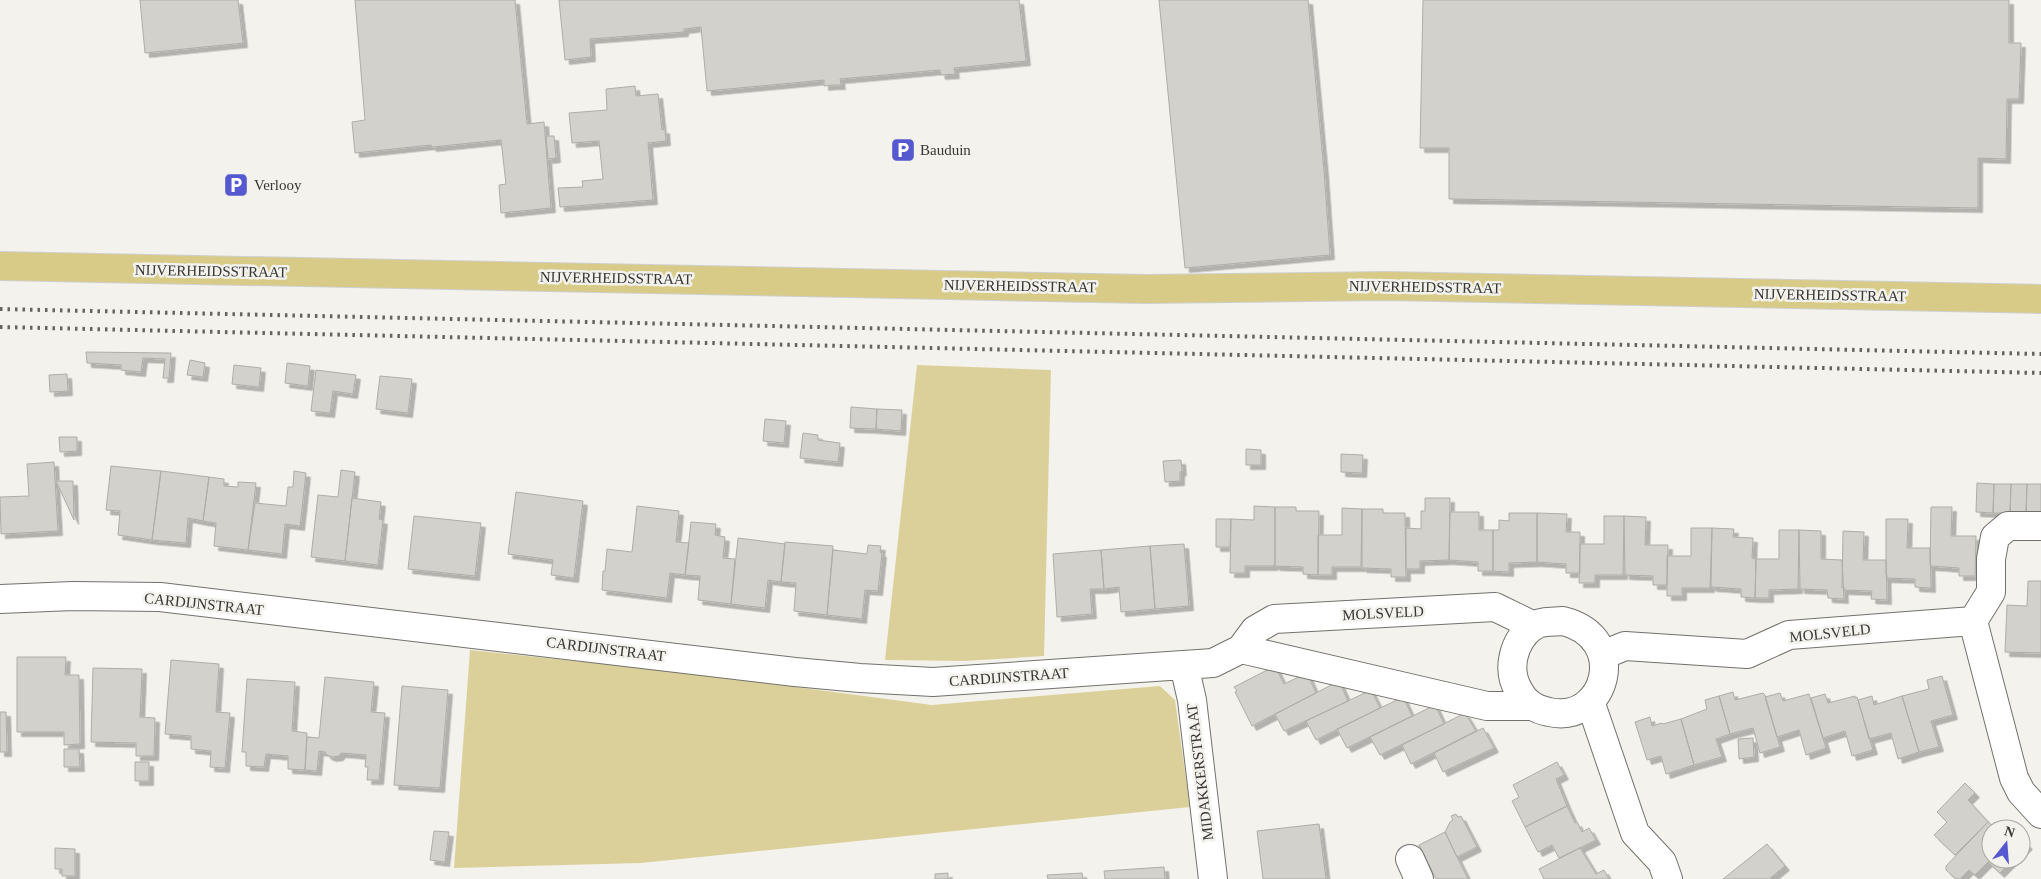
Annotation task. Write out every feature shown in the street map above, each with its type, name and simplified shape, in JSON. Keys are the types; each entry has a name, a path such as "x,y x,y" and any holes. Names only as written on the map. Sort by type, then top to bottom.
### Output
{"main road":[{"name":"NIJVERHEIDSSTRAAT","path":"0,266 1146,289 1386,286 2041,299"}],"street":[{"path":"2041,526 2008,526 1996,537 1991,559 1991,592 1973,621 2014,778 2022,792 2041,814"},
{"name":"CARDIJNSTRAAT","path":"0,599 73,596 160,597 795,672 933,682 1213,663"},
{"name":"MOLSVELD","path":"1213,663 1241,649 1255,630 1274,619 1494,607 1534,626"},
{"path":"1563,621 1574,624 1588,632 1597,642 1603,655 1604,672 1601,685 1590,701 1575,711 1556,714 1533,706 1525,700 1515,686 1512,667 1514,653 1519,642 1534,626 1563,621"},
{"name":"MOLSVELD","path":"1603,655 1625,646 1747,654 1790,635 1973,621"},
{"path":"1241,649 1486,706 1533,706"},
{"name":"MIDAKKERSTRAAT","path":"1184,665 1192,700 1213,879"},
{"path":"1590,701 1635,832 1662,862 1668,879"}],"shaded area":[{"path":"917,365 1051,370 1044,656 964,661 885,660"},
{"path":"470,650 690,673 932,705 1160,686 1175,700 1190,807 641,863 454,868"}],"building":[{"path":"140,0 238,0 243,43 145,53"},
{"path":"355,0 515,0 527,124 544,122 551,208 501,213 499,185 506,184 501,140 355,153 352,122 365,120"},
{"path":"559,0 1019,0 1026,61 954,68 955,74 941,75 940,70 840,79 841,85 824,86 824,80 707,91 701,27 684,29 684,32 590,39 591,57 565,60"},
{"path":"1159,0 1308,0 1330,255 1185,268"},
{"path":"1423,0 2009,0 2009,43 2021,43 2019,99 2007,99 2006,159 1978,158 1978,208 1449,199 1449,148 1420,148"},
{"path":"635,86 636,96 658,94 662,130 665,129 666,141 648,143 653,200 560,207 558,188 583,187 582,181 603,179 599,141 572,143 569,113 607,110 606,89"},
{"path":"546,136 554,136 556,158 548,159"},
{"path":"86,352 171,353 169,378 163,378 165,359 143,358 141,372 121,370 121,365 87,363"},
{"path":"190,360 205,363 203,377 187,375"},
{"path":"287,363 310,366 308,386 285,383"},
{"path":"234,365 261,368 259,387 232,384"},
{"path":"316,370 356,375 353,394 333,391 330,413 311,411"},
{"path":"67,374 68,391 50,392 49,375"},
{"path":"380,376 412,379 408,413 376,409"},
{"path":"851,407 877,409 876,429 850,428"},
{"path":"877,409 902,410 901,431 876,429"},
{"path":"765,419 786,421 784,443 763,441"},
{"path":"803,433 818,435 818,440 840,443 838,462 800,458"},
{"path":"59,437 77,437 77,451 60,452"},
{"path":"1246,449 1261,450 1261,465 1246,465"},
{"path":"1341,454 1363,455 1362,473 1341,472"},
{"path":"1181,460 1182,471 1180,472 1180,481 1165,482 1163,461"},
{"path":"54,462 58,531 1,534 0,497 29,496 27,464"},
{"path":"111,466 161,471 152,540 118,535 120,511 106,510"},
{"path":"341,470 355,472 345,561 311,557 318,495 338,497"},
{"path":"161,471 209,477 203,521 188,518 186,543 152,540"},
{"path":"294,471 306,473 300,526 285,524 282,554 248,550 255,503 286,506 288,487 293,487"},
{"path":"209,477 224,479 224,486 238,487 238,482 256,483 248,550 214,546 216,523 203,521"},
{"path":"56,481 73,481 74,520"},
{"path":"1977,483 1994,484 1993,513 1976,512"},
{"path":"1994,484 2011,484 2010,513 1993,513"},
{"path":"2011,484 2027,484 2026,513 2010,513"},
{"path":"2027,484 2041,484 2041,514 2026,513"},
{"path":"516,492 583,501 574,578 551,575 553,560 508,554"},
{"path":"352,498 381,502 379,519 383,520 378,565 345,561"},
{"path":"1425,498 1450,498 1449,560 1420,561 1420,569 1406,569 1406,528 1421,529 1421,511 1425,511"},
{"path":"637,506 679,511 676,542 689,543 685,575 670,573 667,598 602,590 607,549 632,552"},
{"path":"1254,506 1275,507 1275,563 1273,566 1245,566 1245,573 1230,573 1231,519 1254,520"},
{"path":"1275,507 1296,507 1296,511 1319,511 1318,575 1303,574 1303,567 1275,566"},
{"path":"1931,507 1952,507 1951,536 1976,536 1975,576 1959,576 1959,568 1931,566"},
{"path":"1342,508 1362,509 1361,567 1332,567 1332,575 1318,575 1318,535 1342,535"},
{"path":"1362,509 1383,509 1383,513 1405,513 1406,577 1391,577 1391,569 1362,568"},
{"path":"1450,512 1479,512 1479,530 1493,530 1493,571 1478,571 1478,562 1449,560"},
{"path":"1509,513 1537,513 1537,562 1509,563 1509,572 1493,571 1493,530 1499,530 1499,520 1509,521"},
{"path":"1537,513 1567,514 1566,532 1580,532 1580,573 1566,573 1566,564 1537,562"},
{"path":"414,516 481,523 475,576 408,569"},
{"path":"1604,516 1624,516 1623,575 1595,575 1595,583 1579,583 1580,544 1604,544"},
{"path":"1624,516 1646,517 1645,545 1668,545 1667,585 1653,585 1653,576 1625,575"},
{"path":"1216,519 1231,519 1230,547 1216,547"},
{"path":"1886,519 1908,519 1907,548 1930,548 1931,588 1915,587 1915,579 1887,578"},
{"path":"691,522 716,524 715,535 725,537 723,558 735,559 731,604 698,600 700,576 685,575"},
{"path":"1691,528 1712,528 1710,588 1682,588 1682,596 1667,596 1667,556 1691,556"},
{"path":"1712,528 1734,529 1733,537 1753,538 1752,558 1756,559 1755,598 1741,597 1741,589 1712,587"},
{"path":"1779,530 1799,530 1798,589 1769,590 1769,598 1755,598 1756,559 1779,559"},
{"path":"1799,530 1821,531 1821,559 1842,560 1844,599 1828,598 1827,590 1800,589"},
{"path":"1843,531 1864,532 1863,560 1886,560 1887,600 1871,599 1872,591 1844,590 1844,587 1842,588"},
{"path":"738,538 785,544 781,582 768,580 765,608 731,604"},
{"path":"785,542 833,546 827,615 794,611 796,583 781,582"},
{"path":"1184,544 1189,606 1155,609 1150,546"},
{"path":"868,545 881,546 880,552 882,553 878,591 865,590 862,619 827,615 833,550 867,554"},
{"path":"1150,546 1155,609 1121,612 1119,587 1104,589 1101,550"},
{"path":"1101,550 1104,589 1090,589 1092,614 1057,617 1053,554"},
{"path":"2028,581 2041,581 2041,653 2005,652 2007,605 2027,606"},
{"path":"17,657 66,657 65,675 79,675 80,744 64,745 64,732 17,732"},
{"path":"171,660 219,664 216,712 230,713 225,768 210,767 211,751 191,749 191,736 165,734"},
{"path":"1275,666 1284,684 1307,673 1316,693 1252,726 1234,687"},
{"path":"93,668 142,669 140,717 155,718 154,756 136,756 136,743 91,742"},
{"path":"1942,676 1953,715 1931,721 1939,747 1919,752 1902,696 1929,689 1927,680"},
{"path":"325,677 374,682 371,712 385,713 379,780 367,780 368,767 365,767 366,755 341,753 339,756 332,757 325,752 319,751 317,771 305,770 307,737 319,738"},
{"path":"247,679 295,682 292,731 307,733 305,770 288,769 288,756 266,754 264,767 246,766 246,752 242,752"},
{"path":"1339,681 1348,701 1284,731 1275,714"},
{"path":"402,686 448,690 440,788 394,785"},
{"path":"1371,690 1380,708 1316,740 1306,721"},
{"path":"1733,692 1735,700 1763,693 1765,695 1780,747 1760,753 1753,728 1730,734 1719,696"},
{"path":"1780,693 1783,701 1809,694 1826,748 1806,755 1799,730 1777,737 1765,697"},
{"path":"1825,694 1828,703 1857,697 1873,750 1852,756 1845,731 1823,738 1811,698"},
{"path":"1719,696 1730,734 1716,739 1722,757 1694,765 1681,719 1707,709 1705,700"},
{"path":"1872,696 1874,705 1902,696 1919,752 1898,759 1891,733 1869,739 1858,700"},
{"path":"1403,697 1412,716 1347,748 1337,729"},
{"path":"1435,705 1444,724 1380,755 1370,737"},
{"path":"0,712 6,712 7,752 0,752"},
{"path":"1465,713 1476,731 1411,764 1402,745"},
{"path":"1650,717 1652,726 1681,719 1694,765 1666,774 1661,756 1647,760 1635,722"},
{"path":"1483,728 1494,748 1443,772 1434,753"},
{"path":"1753,738 1754,757 1739,759 1738,739"},
{"path":"64,749 79,749 80,767 64,767"},
{"path":"135,762 149,762 149,781 135,781"},
{"path":"1557,762 1564,775 1556,779 1567,806 1525,827 1512,801 1519,797 1513,785"},
{"path":"1965,783 1975,793 1968,800 1985,819 1981,819 1981,829 1955,855 1934,835 1947,822 1937,812"},
{"path":"1567,806 1575,823 1577,822 1582,832 1589,828 1596,840 1559,858 1552,845 1538,852 1525,827"},
{"path":"1456,814 1458,817 1461,816 1477,847 1457,857 1445,832 1453,820 1451,816"},
{"path":"1319,824 1326,879 1263,879 1257,831"},
{"path":"1981,829 1981,869 1975,875 1969,870 1960,879 1956,879 1946,870 1946,866"},
{"path":"434,831 449,832 445,862 430,860"},
{"path":"1445,832 1468,879 1436,879 1419,845"},
{"path":"1767,844 1785,866 1769,879 1723,879"},
{"path":"55,848 75,849 75,876 62,876 62,869 55,869"},
{"path":"1580,848 1596,874 1604,870 1609,879 1544,879 1539,869"},
{"path":"1164,867 1165,879 1105,879 1104,871"},
{"path":"1996,869 2004,869 2000,873"},
{"path":"948,873 948,879 935,879 935,874"},
{"path":"1082,873 1083,879 1048,879 1047,875"}],"railway":[{"path":"0,309 2041,354"},
{"path":"0,327 2041,373"}],"place":[{"name":"Bauduin","path":"903,150"},
{"name":"Verlooy","path":"236,185"}]}
